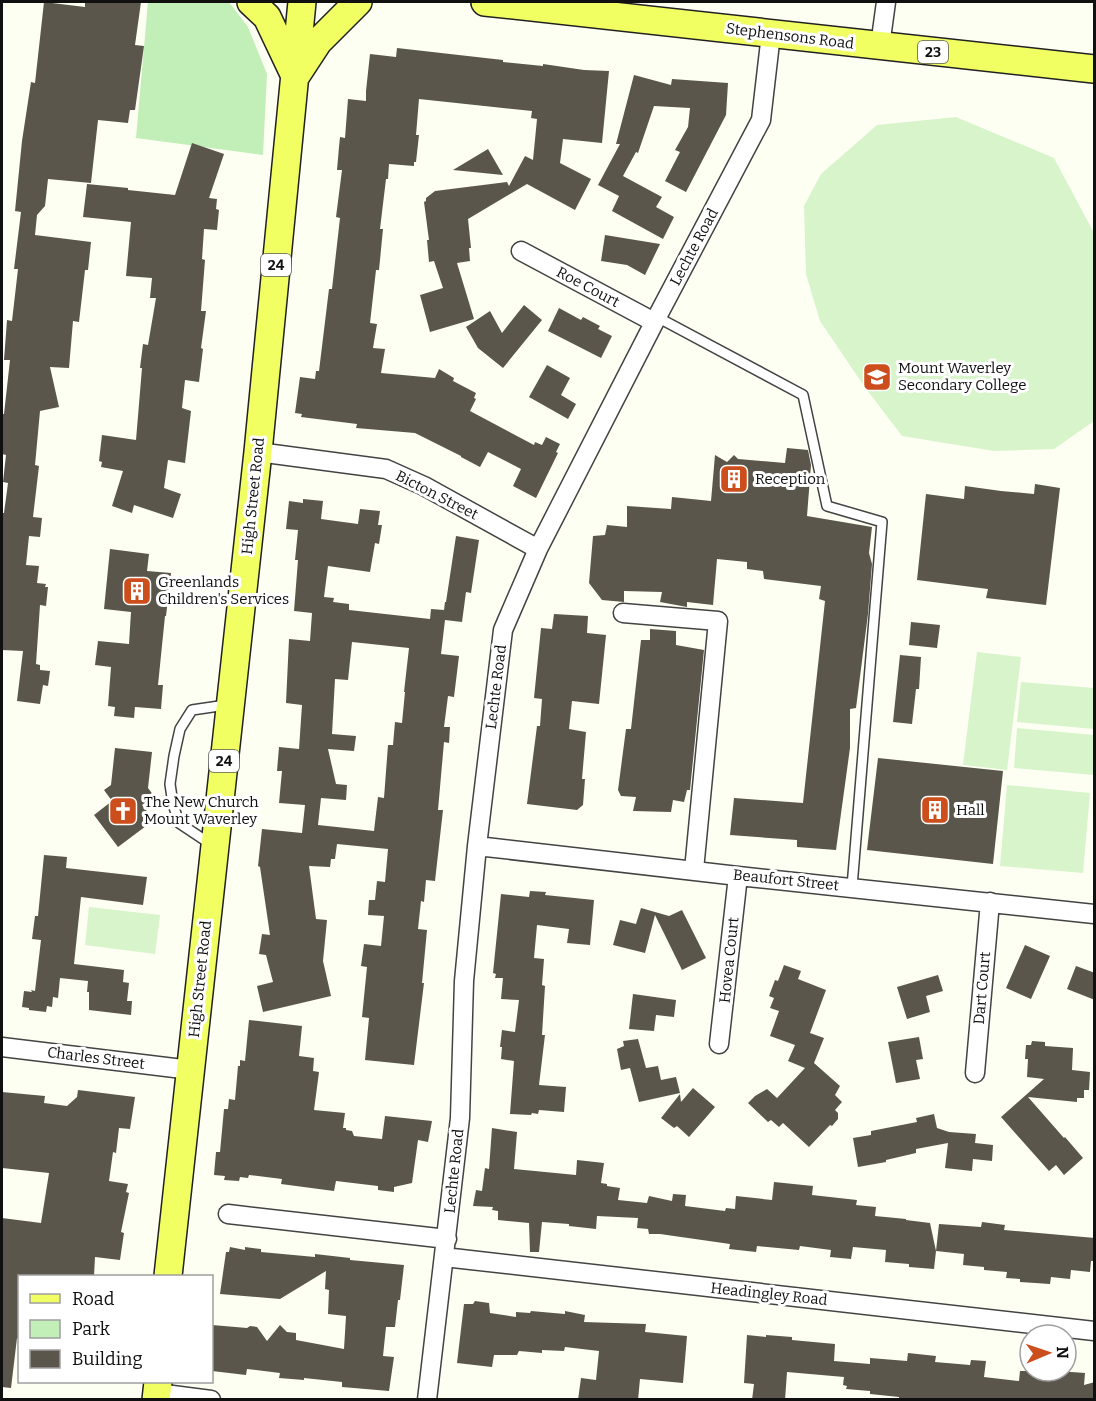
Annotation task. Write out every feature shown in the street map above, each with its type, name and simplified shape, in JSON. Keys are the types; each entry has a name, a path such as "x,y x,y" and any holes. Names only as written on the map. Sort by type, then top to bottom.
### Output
{"main road":[{"path":"251,2 267,17 295,78"},
{"name":"High Street Road","path":"168,1275 258,452 302,2"},
{"path":"295,78 318,42 358,2"},
{"name":"Stephensons Road","path":"485,2 1095,69"}],"street":[{"path":"880,46 886,2"},
{"name":"Lechte Road","path":"427,1400 460,1118 464,981 477,846 503,630 538,549 655,320 761,120 771,34"},
{"name":"Roe Court","path":"521,251 655,320"},
{"name":"Bicton Street","path":"258,452 386,469 424,486 538,549"},
{"path":"623,613 718,621 694,870"},
{"name":"Beaufort Street","path":"477,846 1095,914"},
{"name":"Hovea Court","path":"719,1044 738,876"},
{"name":"Dart Court","path":"975,1073 990,902"},
{"name":"Charles Street","path":"2,1047 191,1070"},
{"name":"Headingley Road","path":"228,1214 445,1248 1095,1331"},
{"path":"157,1391 211,1400"}],"lane":[{"path":"655,320 803,395 827,506 882,522 852,887"},
{"path":"214,846 179,823 173,804 169,767 180,729 192,710 230,705"}],"green space":[{"path":"148,2 229,2 248,27 267,74 263,155 136,138"},
{"path":"956,117 1054,158 1094,233 1094,421 1054,449 994,451 902,436 864,386 820,321 806,274 804,206 821,174 877,125"},
{"path":"977,652 1021,657 1007,770 963,765"},
{"path":"1021,682 1094,688 1094,729 1017,722"},
{"path":"1017,728 1094,735 1094,775 1014,768"},
{"path":"1007,785 1090,793 1083,873 1000,866"},
{"path":"89,907 160,915 155,954 85,945"}],"building":[{"path":"44,2 85,7 85,2 141,2 135,45 144,46 135,110 130,110 128,123 98,120 91,183 48,179 45,206 37,215 35,235 91,242 79,322 73,321 69,368 50,367 59,407 40,411 35,465 39,466 33,517 42,518 40,537 29,536 26,565 39,566 37,583 46,584 45,587 48,587 46,606 40,605 36,664 40,665 40,670 50,671 48,686 43,685 40,704 17,701 23,651 2,650 2,513 4,513 8,483 3,482 6,455 2,454 2,414 4,414 10,360 4,360 7,320 12,321 18,269 14,269 21,212 15,211 22,141 31,82 35,83"},
{"path":"397,48 503,60 503,62 609,71 602,143 563,139 560,163 591,179 575,210 527,184 468,219 470,261 457,263 474,319 430,332 420,295 443,288 434,261 429,262 427,240 429,240 424,202 435,191 507,182 509,186 525,156 533,160 537,119 531,118 532,111 419,99 416,162 414,166 389,164 388,179 386,179 380,229 383,229 379,270 376,270 370,323 377,324 373,348 385,349 381,373 435,378 439,369 454,378 453,381 476,393 474,398 476,399 470,411 534,445 535,442 542,445 546,437 560,444 556,452 558,453 536,498 513,486 521,469 488,452 480,467 415,433 356,428 357,424 301,417 302,414 295,413 300,377 315,379 316,371 319,371 340,218 336,217 342,170 337,170 340,137 345,138 348,99 366,101 370,54 396,57"},
{"path":"634,75 671,85 672,79 728,83 726,115 686,192 665,181 680,152 675,150 688,127 690,108 654,106 638,153 636,152 623,176 662,197 656,207 674,217 663,239 612,211 619,196 598,185 620,144 616,144"},
{"path":"192,143 224,154 209,198 217,199 216,209 219,210 217,230 204,229 202,259 205,260 201,311 206,311 201,348 203,349 199,382 185,380 182,408 191,411 185,463 168,460 164,488 181,494 173,518 134,505 132,513 112,506 123,471 101,467 102,462 99,461 102,435 136,440 143,344 148,345 156,298 150,298 152,278 126,276 131,222 83,217 87,184 175,195"},
{"path":"488,149 503,175 453,170"},
{"path":"605,235 660,244 645,275 627,265 601,261"},
{"path":"524,305 542,320 503,368 478,348 466,327 490,311 502,333"},
{"path":"559,308 581,320 583,317 600,326 598,329 612,336 601,358 548,331"},
{"path":"547,365 570,378 561,395 576,404 568,419 529,397"},
{"path":"787,448 808,450 811,465 807,516 872,527 869,553 872,564 868,614 856,708 850,709 850,748 836,850 797,847 797,840 730,835 734,798 803,803 825,601 819,599 821,586 764,579 763,571 747,569 747,562 717,559 713,605 687,602 687,607 660,602 662,592 624,591 624,602 602,600 589,583 593,536 605,535 607,525 627,527 627,506 671,509 672,497 711,501 715,455 727,462 734,455 738,459 785,463"},
{"path":"1035,484 1060,488 1046,605 986,598 988,589 917,580 926,494 964,499 965,486 1034,494"},
{"path":"303,499 323,501 321,519 358,524 360,509 380,511 378,525 382,525 379,544 375,543 370,572 328,566 324,597 334,598 333,602 349,604 349,610 430,619 431,609 444,610 456,536 479,540 471,593 466,592 462,622 445,620 441,654 459,656 454,697 448,696 444,727 450,727 449,743 444,742 438,810 443,810 435,881 426,880 424,902 421,901 418,929 427,930 422,983 424,983 414,1065 365,1060 369,1018 362,1017 367,967 361,966 364,944 381,946 384,916 368,915 369,900 375,900 377,881 385,882 388,849 337,844 335,859 331,859 330,867 309,866 316,919 327,920 323,961 331,996 263,1012 257,986 273,982 266,955 259,954 262,934 270,935 258,866 262,829 302,833 305,805 279,803 282,771 277,771 279,747 299,749 302,705 286,703 289,639 310,641 312,613 294,611 298,530 286,529 289,501 303,503","holes":["352,642 409,648 402,723 395,722 393,745 388,745 384,798 378,797 374,831 318,825 321,798 346,800 347,785 336,784 328,749 354,751 356,736 332,734 335,679 348,680"]},
{"path":"110,549 149,554 147,571 171,573 158,685 163,685 161,709 135,707 134,718 114,716 115,707 108,706 111,667 95,665 98,641 129,644 131,612 104,609"},
{"path":"554,614 588,616 587,633 606,635 599,704 572,701 569,729 586,732 582,779 585,779 583,805 577,810 527,804 537,726 540,726 542,699 534,698 541,628 552,629"},
{"path":"911,622 940,625 937,648 909,645"},
{"path":"650,629 676,631 676,645 704,650 690,790 687,790 684,802 673,800 671,812 633,811 636,797 621,796 618,790 626,729 631,729 641,640 650,640"},
{"path":"900,655 921,657 919,689 916,689 912,724 893,722"},
{"path":"115,748 152,752 148,788 154,796 142,805 154,820 118,847 94,815 112,801 104,790 111,785"},
{"name":"Hall","path":"878,758 1003,771 993,864 867,850"},
{"path":"44,855 67,857 66,868 147,877 143,905 81,897 74,964 124,970 123,982 129,983 127,1001 132,1001 131,1015 89,1010 88,981 60,978 58,998 53,997 52,1007 47,1006 46,1012 22,1007 24,991 35,991 41,940 32,939 35,916 38,916"},
{"path":"530,891 546,892 545,895 594,900 590,945 567,943 569,929 537,925 534,958 544,959 542,985 545,986 542,1035 545,1035 539,1085 566,1087 564,1112 539,1110 538,1114 532,1113 531,1115 510,1114 514,1061 501,1059 502,1047 500,1047 502,1030 515,1032 519,1000 501,999 503,978 495,978 496,974 493,973 501,894 529,897"},
{"path":"641,908 669,916 682,910 706,958 682,970 655,915 645,953 613,945 620,920 636,924"},
{"path":"1025,945 1050,956 1031,999 1006,988"},
{"path":"784,965 801,971 798,979 826,990 810,1033 824,1038 814,1063 840,1086 835,1095 842,1102 835,1110 838,1113 838,1119 809,1147 783,1123 779,1127 771,1120 768,1122 748,1103 767,1089 777,1098 805,1068 788,1061 795,1045 770,1036 779,1011 770,1008 774,998 769,996"},
{"path":"1076,966 1095,973 1095,1000 1067,989"},
{"path":"938,975 943,991 926,996 930,1012 907,1019 897,987"},
{"path":"633,994 676,1000 674,1017 656,1015 654,1031 629,1029"},
{"path":"249,1020 302,1026 299,1056 314,1058 313,1071 319,1072 314,1110 345,1113 343,1128 352,1131 354,1136 382,1139 385,1116 432,1121 428,1142 418,1140 412,1183 394,1187 394,1192 378,1190 378,1186 336,1181 334,1191 281,1184 282,1179 249,1175 248,1178 240,1177 239,1181 224,1180 225,1176 214,1175 216,1152 220,1152 224,1109 228,1109 229,1099 235,1100 238,1066 240,1066 240,1060 245,1061"},
{"path":"919,1037 923,1059 916,1060 920,1079 896,1083 888,1042"},
{"path":"638,1039 646,1068 658,1066 661,1080 676,1077 680,1093 639,1102 630,1068 621,1070 617,1049 624,1046 623,1041"},
{"path":"1032,1041 1045,1042 1045,1046 1073,1048 1072,1070 1090,1072 1089,1090 1084,1090 1084,1098 1077,1098 1077,1102 1028,1097 1083,1158 1064,1175 1056,1165 1049,1171 1001,1117 1044,1079 1027,1077 1026,1045 1031,1045"},
{"path":"693,1088 715,1107 689,1137 677,1126 674,1128 661,1118 680,1094 681,1102"},
{"path":"78,1090 135,1097 130,1129 119,1128 109,1181 128,1184 126,1192 129,1193 121,1232 124,1233 120,1260 95,1257 94,1275 18,1275 18,1338 11,1388 2,1387 2,1218 41,1223 49,1173 2,1168 2,1092 45,1096 44,1103 67,1106 77,1097"},
{"path":"934,1114 937,1128 949,1132 976,1134 975,1143 993,1145 992,1161 973,1159 972,1171 945,1168 948,1143 916,1149 916,1153 858,1167 853,1138 871,1135 871,1131 917,1122 916,1118"},
{"path":"492,1128 517,1132 514,1169 576,1175 577,1160 604,1163 601,1183 620,1188 618,1200 647,1203 649,1196 672,1201 673,1194 686,1195 685,1206 725,1211 726,1208 735,1209 736,1196 772,1200 774,1182 813,1186 812,1195 857,1200 856,1205 876,1207 875,1216 930,1223 936,1251 934,1269 885,1262 886,1250 853,1247 851,1259 830,1257 831,1250 800,1246 799,1250 757,1246 756,1252 729,1249 730,1244 649,1234 648,1229 637,1228 638,1218 597,1216 596,1229 542,1222 539,1252 530,1252 529,1223 498,1220 498,1211 492,1210 493,1207 473,1206 476,1190 482,1191 485,1168 489,1169"},
{"path":"982,1222 1005,1225 1004,1230 1095,1238 1095,1261 1091,1261 1090,1272 1071,1270 1070,1279 1051,1277 1050,1284 1020,1282 1020,1279 1006,1278 1007,1272 963,1265 964,1254 936,1251 939,1224 981,1227"},
{"path":"230,1247 245,1250 245,1247 261,1249 261,1252 315,1257 315,1254 404,1265 395,1327 386,1327 383,1356 394,1357 389,1391 342,1387 342,1382 279,1378 280,1373 247,1369 246,1375 213,1371 213,1325 257,1327 267,1341 280,1325 287,1332 296,1333 296,1340 344,1349 346,1316 328,1314 329,1290 325,1289 326,1271 280,1299 220,1294 226,1252 229,1252"},
{"path":"475,1301 489,1303 490,1313 516,1317 516,1312 565,1314 565,1311 585,1315 584,1322 646,1324 645,1332 687,1336 683,1383 640,1379 638,1400 578,1400 581,1378 596,1380 599,1351 565,1347 564,1351 542,1350 542,1353 519,1351 517,1355 494,1355 492,1367 457,1363 464,1304 473,1304"},
{"path":"747,1335 766,1337 766,1335 835,1344 834,1361 870,1364 870,1358 907,1361 908,1353 936,1356 935,1362 970,1365 971,1360 986,1361 984,1377 1018,1381 1018,1383 1078,1383 1078,1372 1085,1373 1084,1385 1095,1382 1095,1400 932,1398 932,1400 899,1400 899,1397 846,1389 847,1386 843,1385 844,1377 787,1372 785,1400 752,1400 754,1384 744,1383"}],"place":[{"name":"Mount Waverley Secondary College","path":"877,377"},
{"name":"Reception","path":"734,479"},
{"name":"Greenlands Children's Services","path":"137,591"},
{"name":"Hall","path":"935,810"},
{"name":"The New Church Mount Waverley","path":"123,811"}]}
